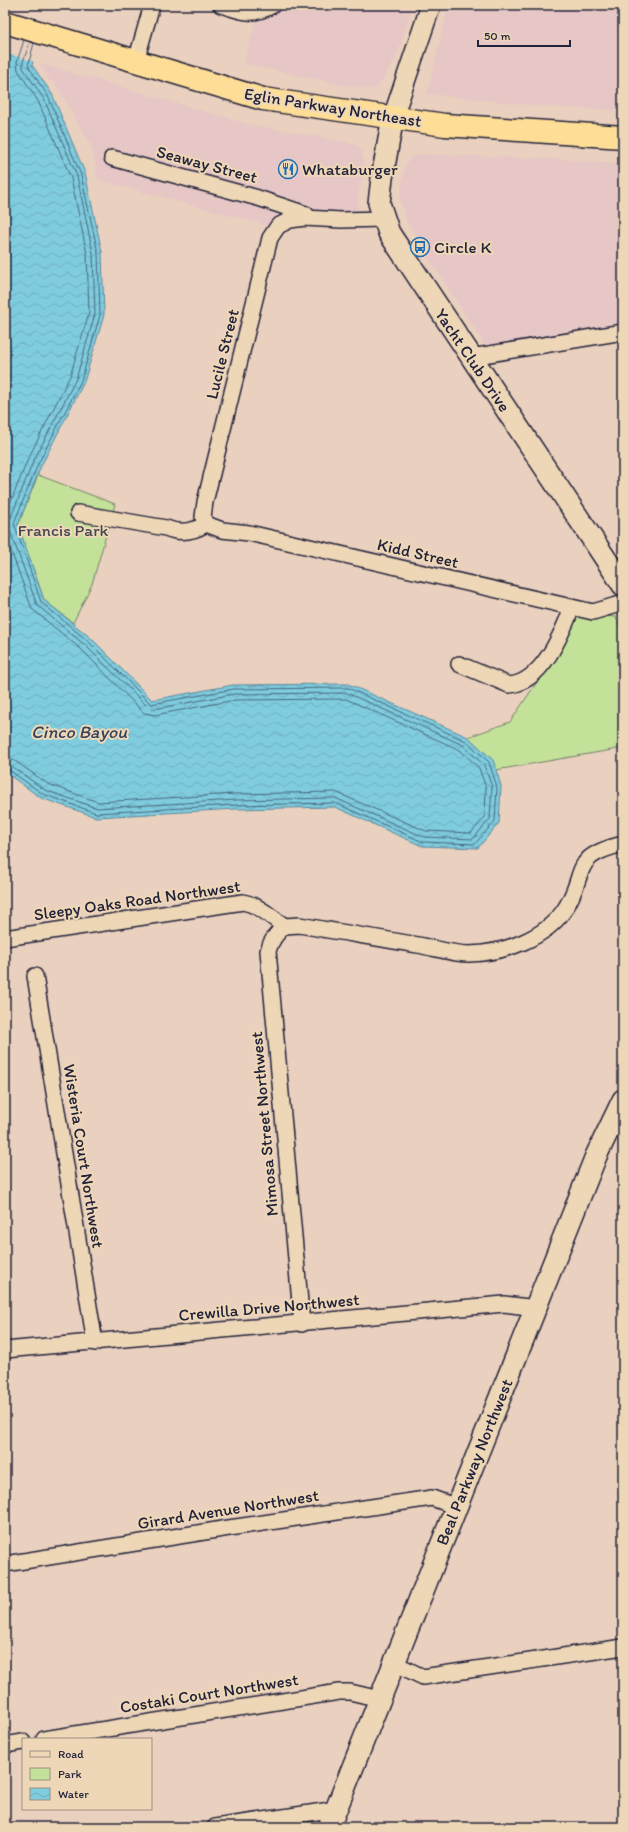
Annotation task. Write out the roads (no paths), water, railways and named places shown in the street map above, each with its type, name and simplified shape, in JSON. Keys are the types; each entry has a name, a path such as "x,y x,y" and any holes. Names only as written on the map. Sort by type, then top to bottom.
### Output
{"highway":[{"name":"Eglin Parkway Northeast","path":"5,22 263,99 445,125 623,137"}],"main road":[{"name":"Yacht Club Drive","path":"393,117 379,203 389,233 623,585"},
{"name":"Beal Parkway Northwest","path":"333,1818 596,1156 623,1100"}],"street":[{"path":"136,61 152,5"},
{"path":"221,5 244,12 260,12 273,5"},
{"path":"393,117 431,5"},
{"name":"Seaway Street","path":"112,158 258,198 306,214 308,218 341,220 384,219"},
{"name":"Lucile Street","path":"206,524 203,517 205,502 270,238 278,226 290,220 308,218"},
{"path":"471,357 623,332"},
{"path":"78,513 183,532 197,529 206,524"},
{"name":"Kidd Street","path":"206,524 222,530 249,533 593,612 623,603"},
{"path":"459,664 501,682 517,684 526,681 550,653 572,608"},
{"path":"285,926 299,925 468,954 497,951 533,938 555,921 565,908 584,863 599,851 623,844"},
{"name":"Sleepy Oaks Road Northwest","path":"5,938 243,902 260,908 285,926"},
{"name":"Mimosa Street Northwest","path":"285,926 274,936 268,951 302,1324"},
{"name":"Wisteria Court Northwest","path":"35,976 95,1342"},
{"name":"Crewilla Drive Northwest","path":"5,1350 302,1324 504,1304 536,1308"},
{"name":"Girard Avenue Northwest","path":"5,1564 228,1528 432,1498 457,1507"},
{"path":"394,1664 423,1677 623,1646"},
{"name":"Costaki Court Northwest","path":"50,1738 339,1692 350,1692 380,1699"},
{"path":"5,1745 22,1742"},
{"path":"215,1827 333,1818"}],"water":[{"name":"Cinco Bayou","path":"5,5 51,5 32,65 52,94 85,173 102,252 104,315 84,382 41,466 18,525 44,600 92,639 152,700 233,685 348,684 468,737 493,760 501,786 499,823 478,848 422,846 335,807 236,809 96,817 41,798 5,772"}],"place":[{"name":"Whataburger","path":"288,169"},
{"name":"Circle K","path":"420,247"}],"park label":[{"name":"Francis Park","path":"63,530"}]}
